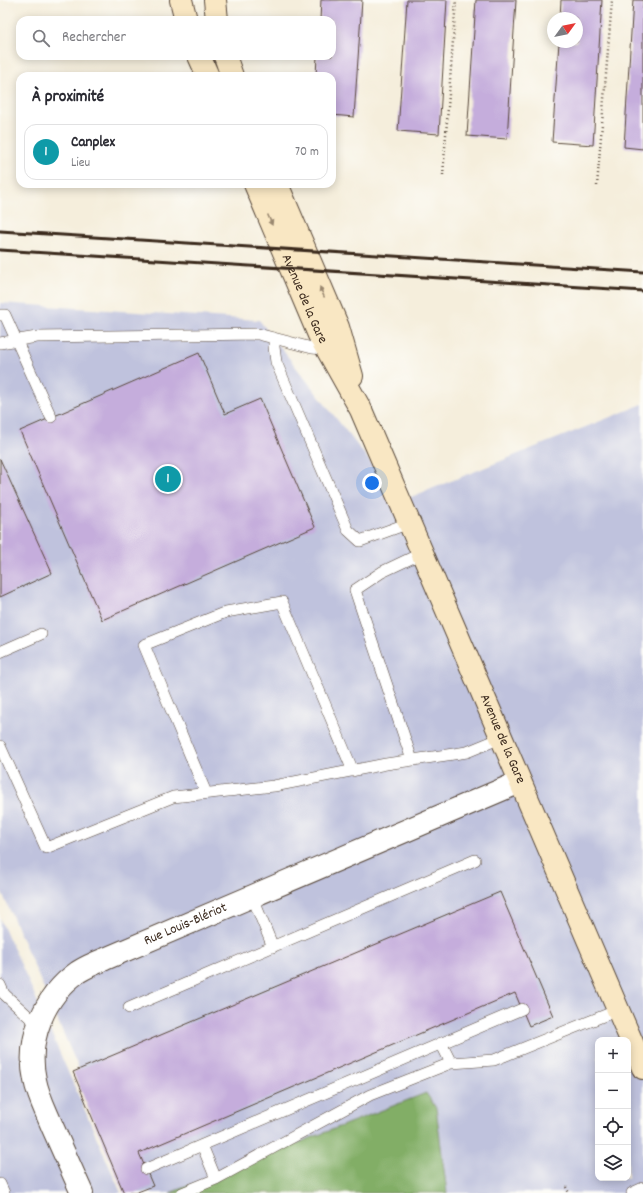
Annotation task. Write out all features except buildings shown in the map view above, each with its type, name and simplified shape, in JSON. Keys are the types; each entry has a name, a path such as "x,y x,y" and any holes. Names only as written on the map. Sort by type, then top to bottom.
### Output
{"street":[{"path":"181,0 185,16"},
{"path":"215,0 217,16"},
{"path":"201,60 206,72"},
{"path":"226,60 231,72"},
{"name":"Avenue de la Gare","path":"257,188 319,335 334,344"},
{"name":"Avenue de la Gare","path":"279,188 338,327 334,344 361,410 643,1068"},
{"name":"Rue Louis-Blériot","path":"82,1193 36,1085 33,1058 35,1035 38,1025 57,991 69,979 87,967 520,782"}],"lane":[{"path":"0,315 6,315 51,417"},
{"path":"0,343 45,337 258,334 312,348 323,349 334,344"},
{"path":"274,338 276,362 348,530 360,541 409,523"},
{"path":"412,760 355,590 388,569 422,553"},
{"path":"206,793 144,645 226,612 282,602 353,771"},
{"path":"0,652 41,634"},
{"path":"0,746 46,848 173,797 274,786 412,760 467,752 501,738"},
{"path":"129,1008 475,860"},
{"path":"252,896 273,947"},
{"path":"0,985 4,994 38,1025"},
{"path":"146,1169 522,1009"},
{"path":"182,1193 216,1179 370,1095 451,1063 494,1060 618,1010"},
{"path":"441,1043 451,1063"},
{"path":"202,1145 216,1179"},
{"path":"0,1184 4,1193"},
{"path":"632,1193 643,1188"}],"path":[{"path":"443,175 456,0"},
{"path":"597,186 612,0"},
{"path":"566,1187 569,1193"}],"shaded area":[{"path":"0,303 259,320 401,501 643,404 643,1193 447,1193 436,1108 426,1093 170,1193 133,1193 0,888"},
{"path":"0,919 24,971 121,1193 0,1193"}],"green space":[{"path":"426,1093 436,1108 447,1193 170,1193"}],"railway":[{"path":"0,231 643,272"},
{"path":"0,250 643,291"}],"place":[{"name":"Canplex","path":"168,479"}]}
